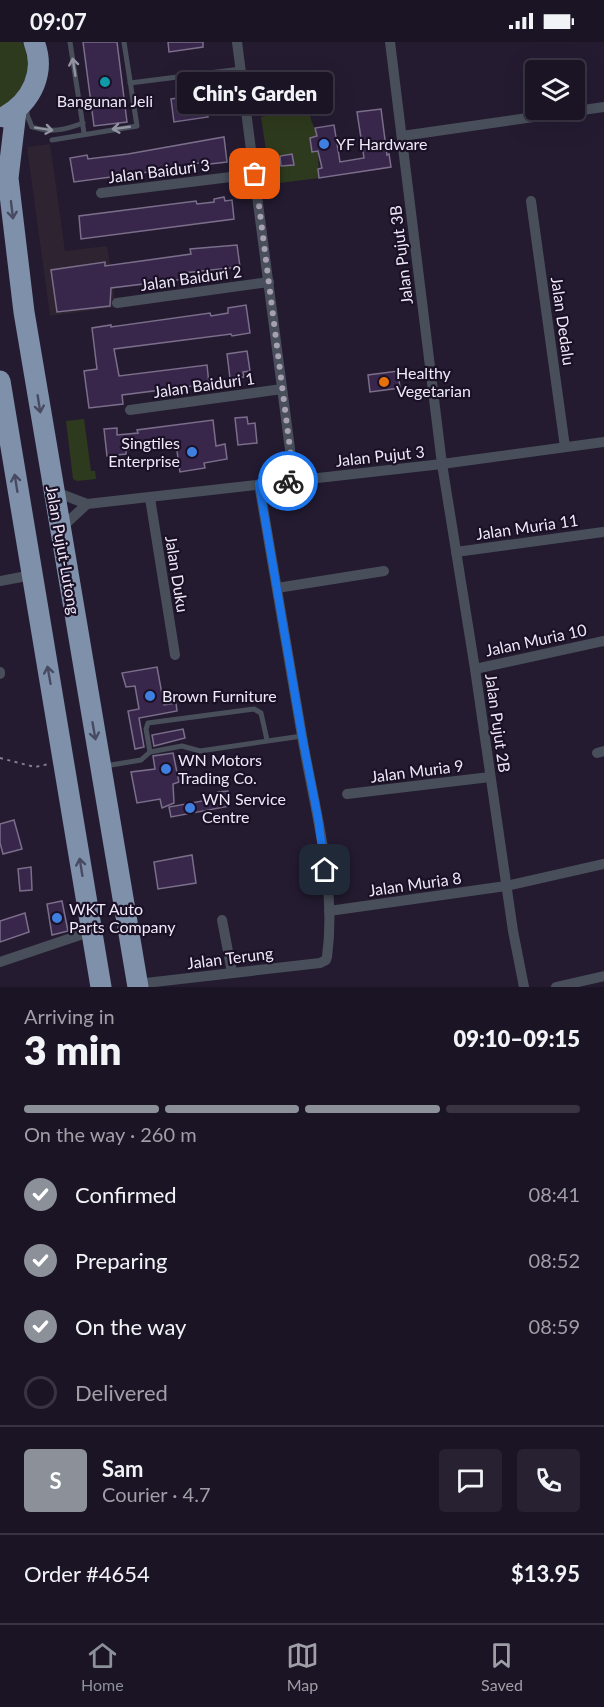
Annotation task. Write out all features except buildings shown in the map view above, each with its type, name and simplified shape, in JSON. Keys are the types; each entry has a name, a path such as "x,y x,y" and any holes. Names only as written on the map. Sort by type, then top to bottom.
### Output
{"highway":[{"name":"Jalan Pujut-Lutong","path":"34,42 39,68 35,86 14,110 8,178 24,312 137,986"},
{"name":"Jalan Pujut-Lutong","path":"0,381 101,987"}],"street":[{"path":"237,42 294,480"},
{"name":"Jalan Pujut 3B","path":"390,42 442,464"},
{"path":"402,136 604,107"},
{"name":"Jalan Baiduri 3","path":"101,193 255,174"},
{"name":"Jalan Dedalu","path":"531,201 565,447"},
{"name":"Jalan Baiduri 2","path":"117,303 269,282"},
{"name":"Jalan Baiduri 1","path":"130,410 282,389"},
{"name":"Jalan Pujut 3","path":"53,490 87,504 442,464 604,442"},
{"name":"Jalan Pujut 2B","path":"442,464 475,669 506,886 524,987"},
{"path":"259,484 322,844 329,911"},
{"name":"Jalan Duku","path":"150,498 175,655"},
{"path":"59,529 87,504"},
{"name":"Jalan Muria 11","path":"456,552 603,532"},
{"path":"277,588 384,571"},
{"path":"0,581 32,575"},
{"name":"Jalan Muria 10","path":"475,669 604,641"},
{"name":"Jalan Muria 9","path":"347,794 490,777"},
{"name":"Jalan Muria 8","path":"329,911 506,886 604,864"},
{"name":"Jalan Terung","path":"137,986 232,972 320,963 326,960 329,911"},
{"path":"222,920 232,972"},
{"path":"0,962 92,931"},
{"path":"556,987 604,976"}],"lane":[{"path":"70,42 84,133"},
{"path":"52,140 137,126 124,42"},
{"path":"130,82 240,69"},
{"path":"14,110 27,115 32,127 44,131 69,129 82,123"},
{"path":"150,752 146,729 148,723 254,709 261,713 267,740"},
{"path":"100,766 141,760 150,752 182,746 200,751 302,736"}],"path":[{"path":"0,758 35,767 64,761"}],"shaded area":[{"path":"50,144 65,251 107,246 116,307 50,316 27,147"}],"green space":[{"path":"0,42 22,42 26,52 27,71 21,88 0,108"},
{"path":"307,108 317,136 310,138 312,152 318,151 319,178 271,184 261,117"},
{"path":"84,419 91,471 95,471 96,479 77,481 73,479 66,421"}],"way so far":[{"path":"255,174 294,480 288,481"}],"place":[{"name":"Bangunan Jeli","path":"105,82"},
{"name":"YF Hardware","path":"324,144"},
{"name":"Chin's Garden","path":"255,174"},
{"name":"Healthy Vegetarian","path":"384,382"},
{"name":"Singtiles Enterprise","path":"192,452"},
{"name":"Brown Furniture","path":"150,696"},
{"name":"WN Motors Trading Co.","path":"166,769"},
{"name":"WN Service Centre","path":"190,808"},
{"name":"WKT Auto Parts Company","path":"57,918"}],"route":[{"path":"288,481 259,484 318,818 325,870"}]}
